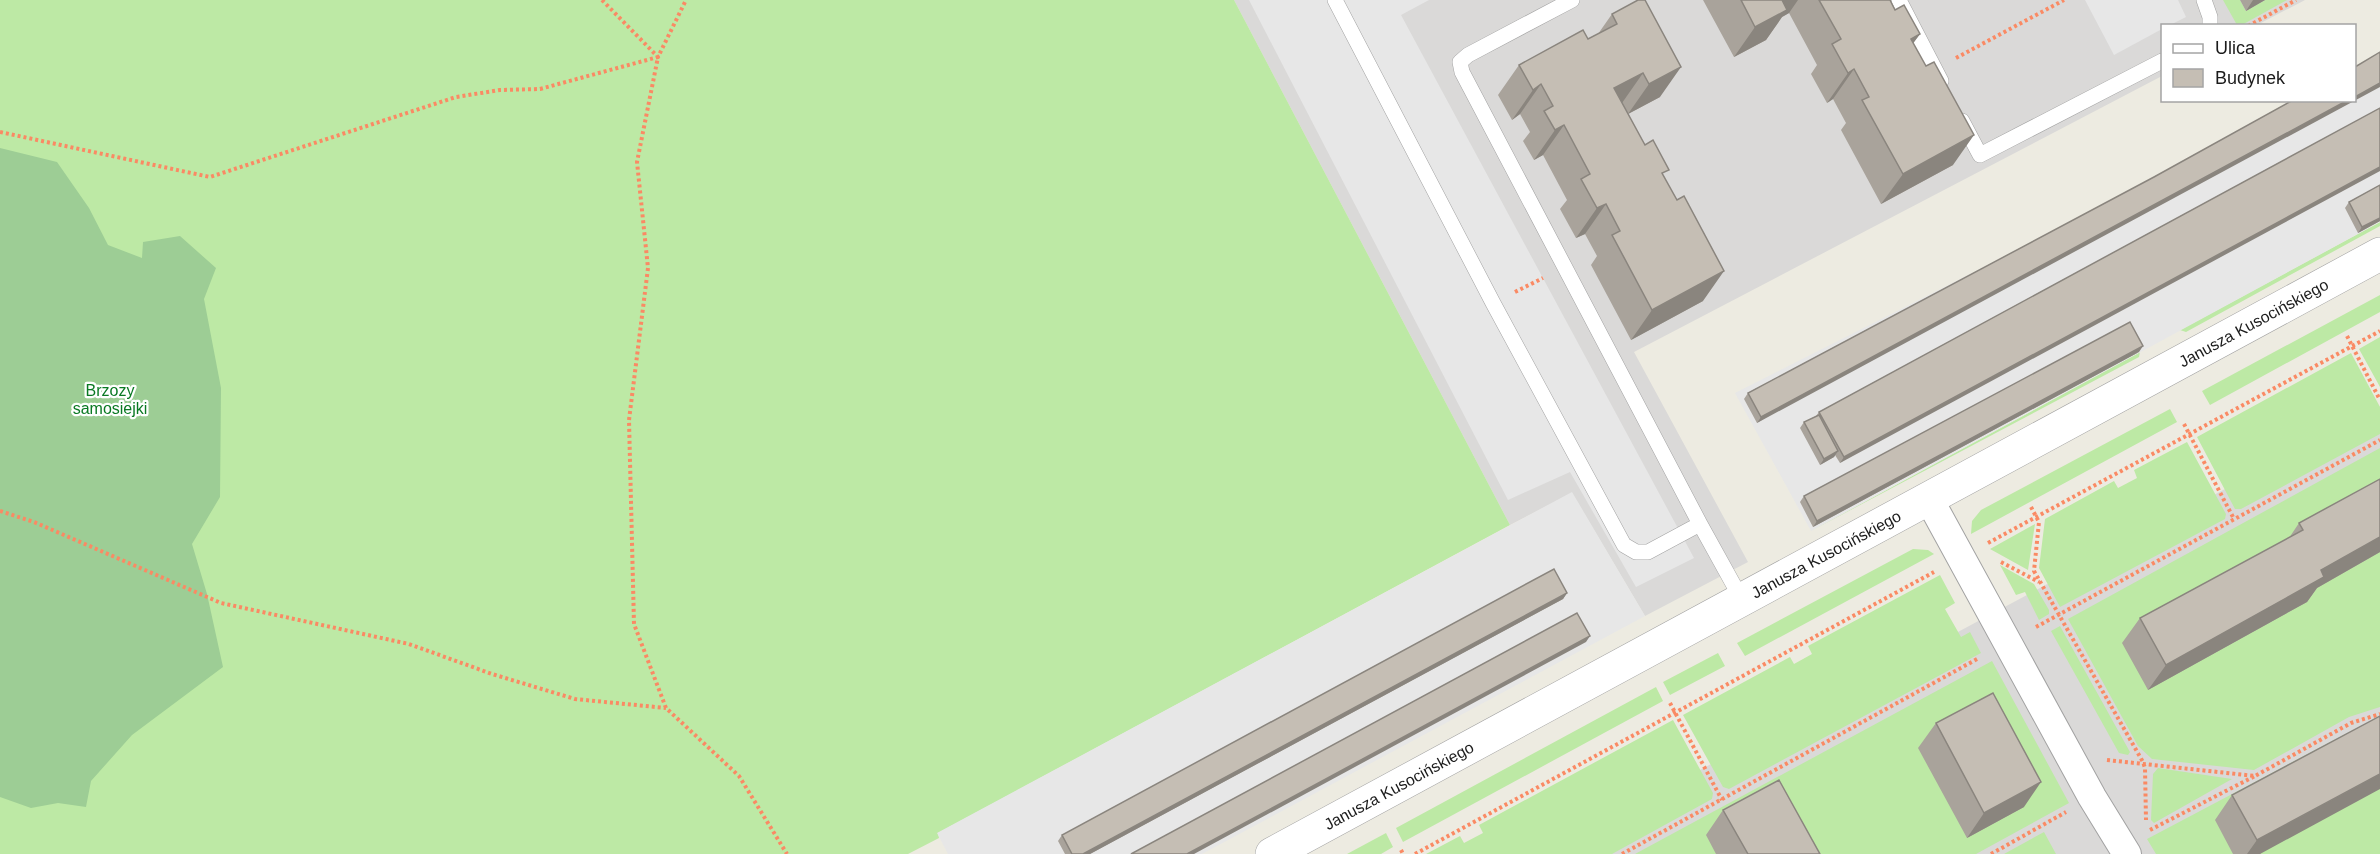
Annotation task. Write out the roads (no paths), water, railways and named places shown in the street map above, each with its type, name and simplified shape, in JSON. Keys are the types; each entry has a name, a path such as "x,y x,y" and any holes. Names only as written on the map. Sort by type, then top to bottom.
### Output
{"street":[{"name":"Janusza Kusocińskiego","path":"1272,854 2380,254"},
{"path":"1929,498 1971,552 2070,757 2127,854"}],"lane":[{"path":"1335,0 1493,303 1624,544 1636,552 1647,552 1700,524"},
{"path":"1572,0 1468,55 1460,62 1462,72 1742,600"},
{"path":"1899,0 1980,155 2161,62"},
{"path":"2204,0 2210,24"}],"park label":[{"name":"Brzozy samosiejki","path":"110,399"}]}
